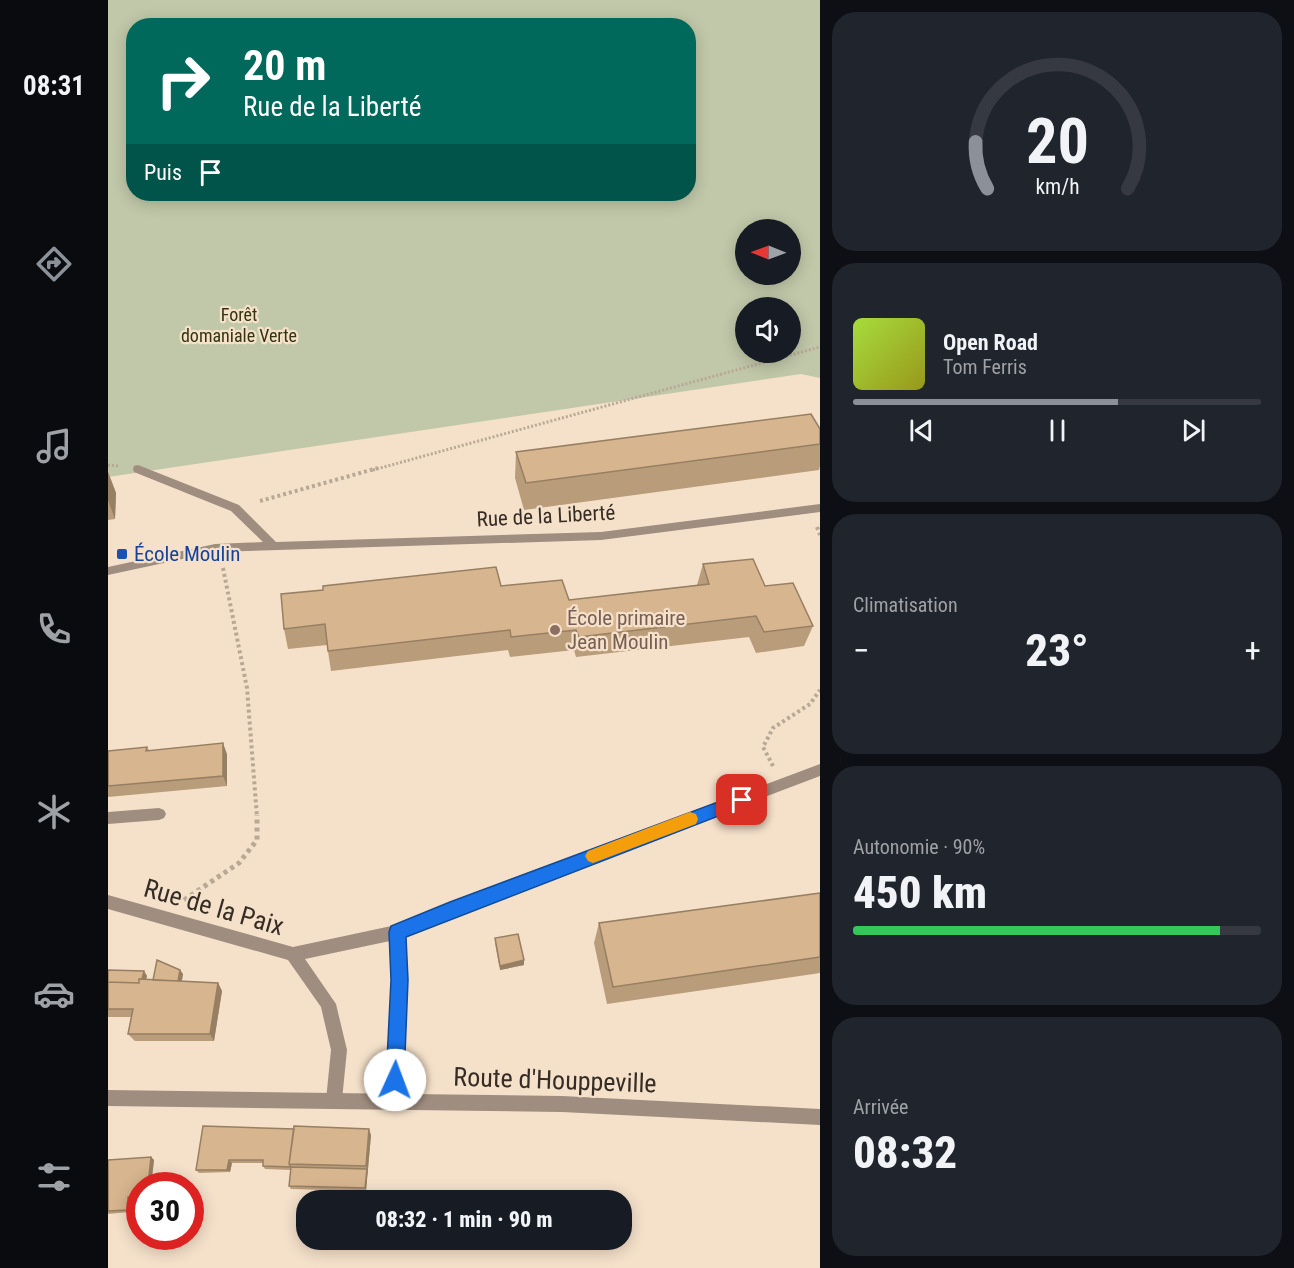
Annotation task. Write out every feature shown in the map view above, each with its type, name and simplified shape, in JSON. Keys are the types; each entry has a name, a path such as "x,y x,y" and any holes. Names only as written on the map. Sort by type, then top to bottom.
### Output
{"street":[{"path":"138,469 235,508 272,545"},
{"name":"Rue de la Liberté","path":"272,545 358,546 601,536 820,508"},
{"path":"108,571 215,548 272,545"},
{"path":"293,954 397,932 450,909 820,770"},
{"path":"108,818 159,814"},
{"name":"Rue de la Paix","path":"108,902 293,954 328,1004 339,1050 334,1100"},
{"path":"394,1101 399,980 397,932"},
{"name":"Route d'Houppeville","path":"108,1098 562,1104 820,1117"}],"path":[{"path":"235,508 820,347"},
{"path":"158,917 239,864 257,840 257,812 247,688 227,577 215,548"},
{"path":"784,784 763,747 773,728 810,705 820,690"}],"green space":[{"name":"Forêt domaniale Verte","path":"108,0 820,0 820,378 801,374 108,477"}],"building":[{"path":"811,414 820,429 820,444 526,483 516,452"},
{"path":"753,559 765,586 793,583 813,626 764,632 756,616 579,637 576,630 511,637 510,630 328,651 325,624 284,629 281,594 323,590 323,586 496,567 501,586 562,580 569,600 709,584 703,564"},
{"path":"223,743 223,776 108,786 108,751 147,747 146,751"},
{"path":"820,893 820,957 613,987 599,923"},
{"path":"518,934 524,960 500,966 495,938"},
{"path":"157,960 180,970 178,981 153,980"},
{"path":"108,970 144,971 139,983 108,982"},
{"path":"139,979 218,983 210,1034 128,1034 133,1009 108,1009 108,982 139,983"},
{"path":"203,1126 294,1129 289,1164 291,1167 263,1166 263,1160 229,1160 227,1170 196,1170"},
{"path":"294,1126 369,1129 366,1166 289,1164"},
{"path":"151,1157 149,1172 126,1172 126,1210 108,1211 108,1160"},
{"path":"291,1167 367,1169 365,1188 289,1186"}],"slow traffic":[{"path":"593,856 690,819"}],"place":[{"name":"École Moulin","path":"122,554"},
{"name":"École primaire Jean Moulin","path":"555,630"}],"route":[{"path":"395,1080 399,980 397,932 450,909 742,800"}]}
